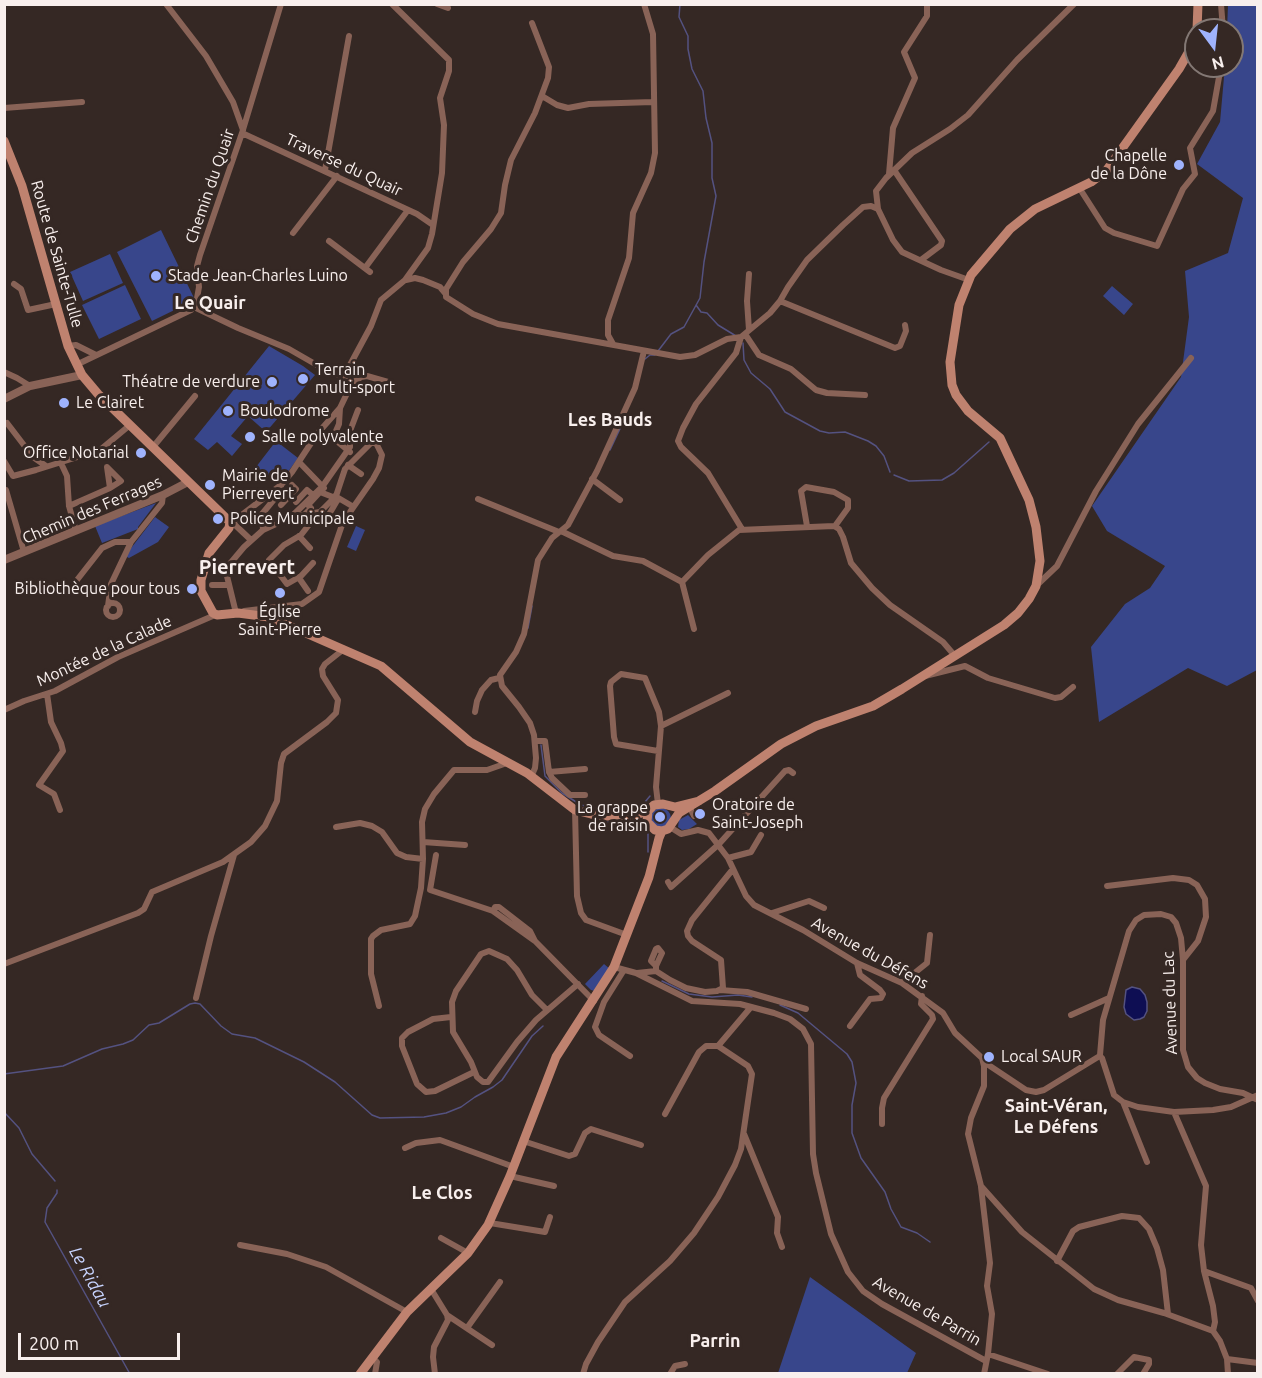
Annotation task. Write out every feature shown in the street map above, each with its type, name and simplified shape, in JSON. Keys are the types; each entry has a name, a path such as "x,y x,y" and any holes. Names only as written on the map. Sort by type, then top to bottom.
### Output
{"main road":[{"path":"669,826 678,813 792,737 873,706 955,656 1012,618 1023,608 1036,586 1039,570 1040,554 1036,527 1029,500 1000,438 968,411 956,395 952,385 951,362 957,315 969,280 985,257 1017,222 1035,209 1080,189 1103,174 1125,147 1184,60"},
{"name":"Route de Sainte-Tulle","path":"4,141 22,186 68,346 76,365 98,394 232,524"},
{"path":"232,524 209,553 201,580 201,591 215,615 236,611 275,620 381,666 470,742 531,777 575,810 591,814 622,816 648,811 658,804 669,807 689,806"},
{"path":"360,1374 407,1312 468,1253 490,1223 556,1057 619,969 627,935 653,860 669,826 673,812 669,807"},
{"path":"648,811 653,860"},
{"path":"622,816 649,825 669,826"}],"street":[{"path":"166,4 206,56 233,102 243,132"},
{"name":"Chemin du Quair","path":"194,307 199,297 197,270 200,255 243,132 281,4"},
{"path":"344,376 371,326 380,303 387,294 405,280 428,248 443,160 444,125 440,98 450,63 446,55 392,4"},
{"path":"437,4 448,8"},
{"path":"613,344 608,335 608,320 629,258 633,213 654,163 656,142 653,102 653,34 644,4"},
{"path":"405,280 415,278 440,287 451,301 492,322 644,351 685,357 700,353 727,339 745,334 770,314 807,260 863,207 889,175 920,147 962,120 1017,60 1074,4"},
{"path":"889,175 893,128 915,78 904,51 927,16 927,5"},
{"path":"445,293 467,256 491,229 501,213 511,160 542,96 549,67 532,23"},
{"path":"325,170 349,36"},
{"path":"1080,189 1105,228 1157,246 1183,189 1195,174 1190,148 1213,111 1219,78"},
{"path":"542,96 557,105 568,108 589,104 653,102"},
{"path":"4,108 82,102"},
{"name":"Traverse du Quair","path":"243,132 408,210 433,225"},
{"path":"894,170 942,241 941,245 921,260"},
{"path":"293,233 337,176"},
{"path":"876,191 878,209 898,249 941,270 969,280"},
{"path":"863,207 871,206 878,209"},
{"path":"329,241 368,270 408,210"},
{"path":"741,530 708,473 681,447 678,441 682,428 696,404 732,360 745,334 749,274"},
{"path":"14,284 21,289 28,309 34,310 56,304"},
{"path":"780,301 895,348 900,345 906,331 905,325"},
{"path":"76,365 194,307 289,349 329,372 344,376 350,385"},
{"path":"745,334 759,355 791,369 816,390 827,393 865,395"},
{"path":"68,346 76,345 86,352 97,355"},
{"path":"531,777 535,768 535,741 530,723 502,686 500,678 524,634 538,560 544,548 568,525 592,479 635,388 644,351"},
{"path":"1036,586 1057,566 1096,491 1138,424 1191,358"},
{"path":"4,372 30,386"},
{"path":"4,399 30,386 82,375"},
{"path":"263,530 262,514 287,482 316,434 340,408 350,385 361,377 367,376 388,381 389,390"},
{"path":"153,447 195,396"},
{"path":"340,408 339,424 333,438 349,451"},
{"path":"313,563 299,578 287,584 269,560 299,536 312,518 335,497 342,473 370,442 375,442 382,455 379,468 352,506 339,530 321,588 313,598 298,605 236,611 228,585 227,567 251,540 263,530 290,517 322,486 349,451 350,431 358,410"},
{"path":"7,423 33,457 46,466"},
{"path":"4,461 13,476 100,450 130,425"},
{"path":"60,461 67,478 69,506 76,531"},
{"path":"299,462 335,497 352,506"},
{"path":"348,465 361,474"},
{"path":"592,479 620,500"},
{"name":"Chemin des Ferrages","path":"4,560 164,495 188,482"},
{"path":"281,506 296,489 287,482"},
{"path":"251,540 232,524 287,482"},
{"path":"807,526 801,493 802,488 806,487 834,492 848,500 848,508 835,526"},
{"path":"69,506 110,488"},
{"path":"6,490 24,552"},
{"path":"296,502 308,490 313,495"},
{"path":"305,515 311,508 308,505 320,492 330,498 335,497"},
{"path":"108,606 111,584 131,542 162,503 164,495"},
{"path":"290,496 302,507"},
{"path":"290,517 305,515 317,523 319,520 324,523 338,499 335,497"},
{"path":"478,499 560,531 613,556 643,561 682,582 694,629"},
{"path":"312,518 324,530"},
{"path":"682,582 718,546 741,530 835,526"},
{"path":"835,526 843,537 851,563 872,588 890,605 943,642 955,656"},
{"path":"299,536 310,548"},
{"path":"76,580 102,548 115,542 131,542"},
{"path":"299,578 308,591"},
{"path":"212,585 228,585"},
{"name":"Montée de la Calade","path":"4,710 48,694 118,657 215,615"},
{"path":"4,964 138,913 144,909 152,892 208,869 234,855 260,832 269,819 278,798 284,754 336,713 338,700 323,676 322,669 344,649"},
{"path":"922,677 964,666 988,678 1055,698 1061,697 1073,687"},
{"path":"658,752 620,746 614,741 610,686 611,681 621,674 646,678 659,712 661,726 656,787 658,804"},
{"path":"475,712 482,690 491,680 500,678"},
{"path":"661,726 728,693"},
{"path":"48,694 51,722 63,751 39,785 54,794 60,810"},
{"path":"535,741 545,741 549,772 552,778 568,794 585,795"},
{"path":"379,1006 371,974 371,939 381,930 406,925 413,920 421,888 422,822 425,808 452,772 460,769 487,770 507,763"},
{"path":"549,772 585,769"},
{"path":"668,882 671,887 719,844 785,771 789,770 793,773"},
{"path":"689,806 694,816"},
{"path":"575,810 576,896 581,913 586,920 627,935"},
{"path":"336,827 360,824 372,826 382,831 400,855 423,859"},
{"path":"669,826 681,834 704,830 719,844"},
{"path":"728,858 751,852 761,836"},
{"path":"423,843 465,845"},
{"name":"Avenue du Défens","path":"719,844 750,902 857,963 902,983 922,996 943,1013 955,1033 984,1062 1022,1088 1036,1092 1044,1090 1100,1057"},
{"path":"196,998 234,855"},
{"path":"436,855 430,890 493,911 535,941 594,1001"},
{"path":"720,990 724,985 721,960 689,939 687,931 692,920 733,869"},
{"path":"1107,886 1173,878 1189,880 1197,885 1205,899 1206,917 1198,942 1183,960"},
{"path":"772,914 809,901 824,908"},
{"name":"Avenue du Lac","path":"1100,1057 1101,1034 1109,998 1129,931 1136,920 1144,915 1161,914 1173,919 1180,934 1183,960 1183,1050 1188,1067 1197,1078 1205,1083 1256,1097"},
{"path":"902,983 927,963 930,935"},
{"path":"547,1010 532,995 517,970 507,960 489,951 481,954 454,995 451,1017 454,1035 471,1062 474,1072 483,1082 488,1082 517,1042 547,1010 578,984"},
{"path":"850,1026 870,999 883,996 880,990 860,975 857,963"},
{"path":"636,974 654,966 686,988 705,992 720,990 747,992 806,1009"},
{"path":"619,969 595,1027 599,1035 630,1056"},
{"name":"Avenue de Parrin","path":"619,969 636,974 692,1001 751,1007 790,1019 803,1029 809,1039 812,1057 813,1154 816,1173 831,1234 853,1280 863,1291 882,1304 987,1357 1048,1374"},
{"path":"882,1124 882,1108 886,1094 933,1019 921,1004 922,996"},
{"path":"1071,1015 1109,998"},
{"path":"718,1047 751,1007"},
{"path":"451,1017 428,1021 405,1035 401,1043 405,1056 419,1087 426,1092 435,1091 474,1072"},
{"path":"583,1374 597,1342 626,1302 675,1256 702,1223 735,1165 744,1134 752,1071 718,1047 706,1046 699,1052 665,1114"},
{"path":"1100,1057 1110,1087 1115,1096 1123,1102 1174,1112 1226,1109 1256,1097"},
{"path":"984,1062 984,1086 971,1118 968,1134 981,1186 990,1263 987,1286 992,1314 984,1374"},
{"path":"1123,1102 1147,1162"},
{"path":"1174,1112 1206,1186 1201,1235 1204,1271 1214,1306 1213,1331"},
{"path":"523,1141 569,1156 575,1154 585,1133 591,1129 641,1145"},
{"path":"744,1134 778,1217 777,1233 782,1247"},
{"path":"405,1148 416,1143 440,1140 512,1172 554,1186"},
{"path":"981,1186 1022,1232 1057,1261 1106,1296 1168,1314 1213,1331 1227,1359 1228,1374"},
{"path":"490,1223 544,1232 548,1229 550,1216"},
{"path":"1057,1261 1073,1231 1079,1227 1122,1216 1139,1218 1149,1229 1157,1248 1163,1270 1168,1314"},
{"path":"441,1238 468,1253"},
{"path":"240,1245 287,1254 326,1267 407,1312"},
{"path":"1204,1271 1251,1288 1257,1301"},
{"path":"467,1329 500,1282"},
{"path":"430,1289 447,1315 492,1345"},
{"path":"435,1374 433,1352 447,1324 447,1315"},
{"path":"372,1357 378,1362 375,1374"},
{"path":"1117,1374 1134,1358 1149,1360 1143,1374"},
{"path":"1227,1359 1257,1363"},
{"path":"670,1374 675,1366 685,1364"}],"shaded area":[{"path":"1228,5 1257,5 1257,670 1227,686 1188,668 1099,722 1091,647 1125,604 1150,588 1165,566 1107,531 1092,506 1181,377 1189,317 1185,271 1228,253 1243,198 1197,164 1220,122 1224,78 1244,78 1244,18 1227,18"},
{"name":"Stade Jean-Charles Luino","path":"161,230 195,300 152,321 117,252"},
{"path":"110,254 123,283 83,301 70,272"},
{"name":"Stade Jean-Charles Luino","path":"125,285 141,319 99,339 82,305"},
{"path":"1112,286 1133,304 1124,315 1103,296"},
{"path":"269,346 315,375 266,432 248,416 231,436 242,444 232,456 217,442 208,450 194,439"},
{"path":"276,441 298,458 280,483 256,467"},
{"path":"156,503 138,529 102,543 95,526"},
{"path":"155,517 169,527 158,542 129,558 125,556"},
{"path":"356,526 365,530 356,551 347,547"},
{"path":"661,808 668,811 671,818 668,825 661,828 654,825 651,818 654,811"},
{"path":"688,815 697,824 682,830 678,827 679,820"},
{"path":"604,964 610,969 595,991 591,990 585,984"},
{"path":"1132,987 1140,989 1147,1002 1144,1017 1134,1020 1126,1014 1124,1007 1126,990"},
{"path":"810,1277 916,1353 907,1373 778,1373"}],"waterway":[{"path":"658,351 671,334 684,327 700,298 716,196 712,178 712,143 703,91 692,69 688,36 679,17 680,4"},
{"path":"696,305 701,312 707,313 718,325 736,336"},
{"path":"743,343 744,360 751,373 770,389 785,412 820,431 845,432 868,441 876,446 884,456 890,472"},
{"path":"645,359 650,355 655,355"},
{"path":"610,450 626,416"},
{"path":"894,475 909,481 942,480 954,473 989,442"},
{"path":"528,628 532,606"},
{"path":"541,745 545,776 562,793 581,805 606,810 632,807 645,802 650,796"},
{"path":"608,822 640,824 648,834 648,852"},
{"path":"662,981 689,994 712,997 738,995 752,997"},
{"path":"4,1074 63,1066 102,1049 123,1044 133,1040 149,1025 159,1023 195,1003 200,1004 232,1034 255,1038 304,1062 335,1082 372,1115 380,1118 424,1117 446,1113 461,1107 493,1087 502,1080 532,1036 543,1026"},
{"path":"780,1005 798,1013 847,1054 852,1062 856,1083 852,1105 852,1133 861,1158 885,1192 901,1227 917,1233 930,1242"},
{"name":"Le Ridau","path":"4,1112 19,1128 32,1154 55,1181"},
{"name":"Le Ridau","path":"57,1190 47,1208 45,1222 130,1374"}],"place":[{"name":"Chapelle de la Dône","path":"1179,165"},
{"name":"Stade Jean-Charles Luino","path":"156,276"},
{"name":"Terrain multi-sport","path":"303,379"},
{"name":"Théatre de verdure","path":"272,382"},
{"name":"Le Clairet","path":"64,403"},
{"name":"Boulodrome","path":"228,411"},
{"name":"Salle polyvalente","path":"250,437"},
{"name":"Office Notarial","path":"141,453"},
{"name":"Mairie de Pierrevert","path":"210,485"},
{"name":"Police Municipale","path":"218,519"},
{"name":"Bibliothèque pour tous","path":"192,589"},
{"name":"Église Saint-Pierre","path":"280,593"},
{"name":"Oratoire de Saint-Joseph","path":"700,814"},
{"name":"La grappe de raisin","path":"660,817"},
{"name":"Local SAUR","path":"989,1057"}],"district":[{"name":"Le Quair","path":"210,303"},
{"name":"Les Bauds","path":"610,420"},
{"name":"Pierrevert","path":"247,567"},
{"name":"Saint-Véran, Le Défens","path":"1056,1116"},
{"name":"Le Clos","path":"442,1193"},
{"name":"Parrin","path":"715,1341"}]}
